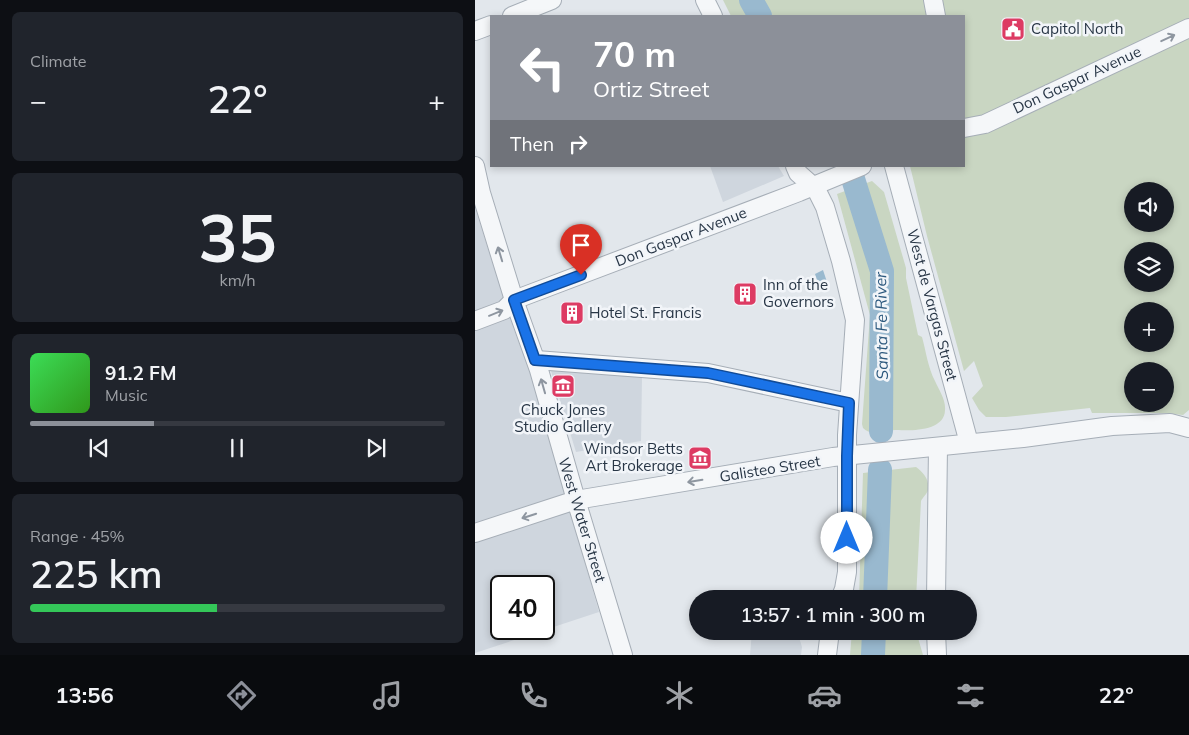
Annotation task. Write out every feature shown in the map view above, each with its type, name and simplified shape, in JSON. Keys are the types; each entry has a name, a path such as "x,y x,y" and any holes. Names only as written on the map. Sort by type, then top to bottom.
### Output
{"street":[{"path":"514,15 552,0"},
{"path":"705,0 712,15"},
{"path":"933,0 936,15"},
{"path":"475,31 490,24"},
{"name":"Don Gaspar Avenue","path":"965,128 985,124 1189,28"},
{"name":"West Water Street","path":"475,166 481,193 514,300 535,360 623,655"},
{"path":"795,167 798,173 813,186 821,198 828,216 855,320 847,456 847,572 844,590"},
{"name":"Don Gaspar Avenue","path":"475,321 504,310 514,300 860,167"},
{"name":"West de Vargas Street","path":"894,167 969,443"},
{"path":"535,360 708,373 849,403"},
{"name":"Galisteo Street","path":"475,533 576,500 847,456 1023,438 1111,426 1170,423 1189,428"},
{"path":"936,590 938,447"},
{"path":"827,655 829,640"},
{"path":"936,640 937,655"}],"shaded area":[{"path":"710,167 779,167 784,176 723,202"},
{"path":"475,208 513,327 535,385 599,612 555,627 555,575 490,575 490,640 514,640 475,653"},
{"path":"551,371 642,377 641,441 576,452"},
{"path":"751,640 800,640 802,647 801,655 750,655"}],"green space":[{"path":"723,0 1189,0 1189,410 1183,415 1166,413 1092,413 1090,408 1006,417 986,417 972,398 983,386 974,361 964,371 910,167 965,167 965,15 730,15"},
{"path":"872,181 884,192 906,268 906,278 918,335 922,337 931,371 944,403 944,417 934,426 918,430 870,432 863,428 862,424 870,315 837,194"},
{"path":"916,467 921,471 928,483 927,491 921,501 916,590 859,590 863,473"},
{"path":"851,640 919,640 923,655 850,655"}],"water":[{"path":"823,270 829,288 821,291 815,274"}],"waterway":[{"name":"Santa Fe River","path":"751,0 759,15"},
{"name":"Santa Fe River","path":"849,167 882,271 881,431"},
{"name":"Santa Fe River","path":"875,590 880,470"},
{"name":"Santa Fe River","path":"873,655 874,640"}],"place":[{"name":"Capitol North","path":"1013,29"},
{"name":"Inn of the Governors","path":"745,294"},
{"name":"Hotel St. Francis","path":"572,313"},
{"name":"Chuck Jones Studio Gallery","path":"563,386"},
{"name":"Windsor Betts Art Brokerage","path":"700,458"}],"route":[{"path":"581,275 514,300 535,360 708,373 849,403 847,538"}]}
